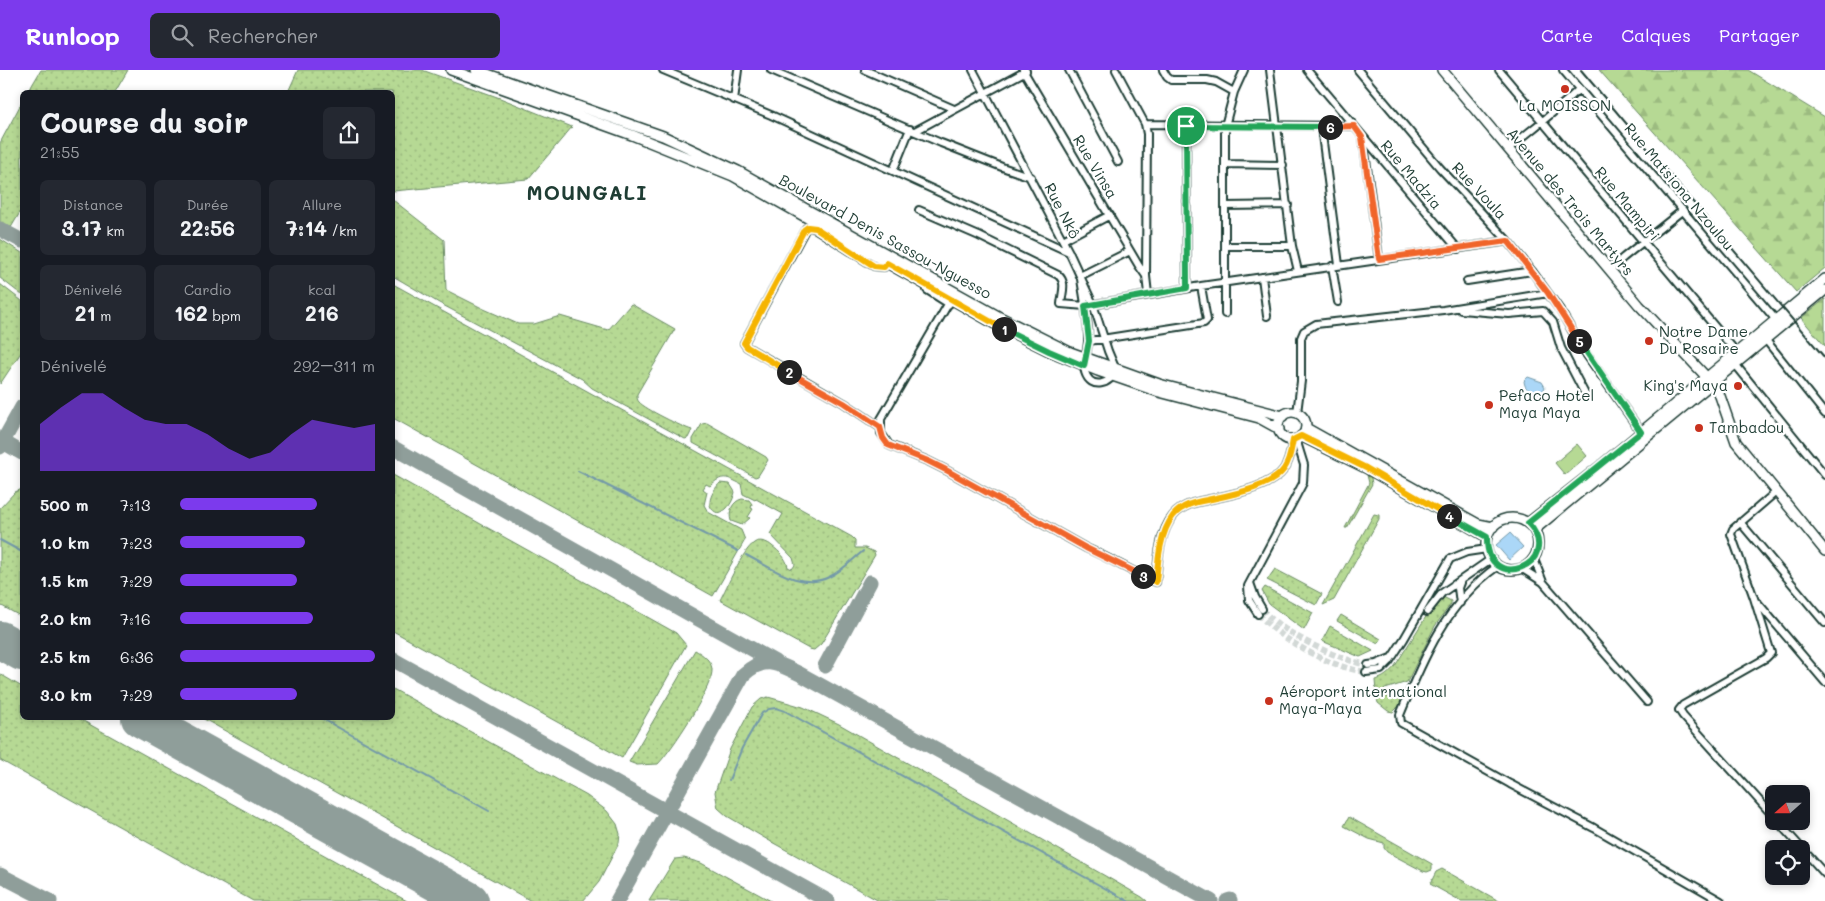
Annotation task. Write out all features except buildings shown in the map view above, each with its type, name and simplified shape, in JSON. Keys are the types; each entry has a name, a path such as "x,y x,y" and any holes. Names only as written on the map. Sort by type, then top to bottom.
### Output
{"main road":[{"name":"Boulevard Denis Sassou-Nguesso","path":"451,70 632,135 711,166 746,184 950,301 1033,344 1115,373 1159,392 1250,415 1266,421 1278,429"},
{"name":"Boulevard Denis Sassou-Nguesso","path":"476,70 663,136 738,171 998,316 1085,362"},
{"name":"Avenue des Trois Martyrs","path":"1442,70 1609,270 1708,382 1721,400 1736,442 1825,551"},
{"path":"1534,530 1708,382 1737,353 1825,279"},
{"path":"1528,523 1641,432 1708,382 1722,376 1825,290"},
{"name":"Boulevard Denis Sassou-Nguesso","path":"1115,373 1283,416"},
{"path":"1721,400 1719,386 1722,376"},
{"path":"1299,436 1304,420 1297,413 1283,416 1279,422 1278,429 1282,436 1299,436 1366,468 1487,537"},
{"path":"1299,436 1478,524 1492,527"},
{"path":"1520,519 1528,523 1534,530 1538,540 1538,550 1534,559 1527,566 1507,570 1498,566 1491,559 1487,549 1487,537 1492,527 1501,520 1520,519"}],"street":[{"path":"663,70 771,115 1069,252"},
{"path":"734,100 738,70"},
{"path":"771,70 1002,168 1031,177"},
{"path":"865,70 954,109"},
{"name":"Rue Nkô","path":"973,70 1031,177 1081,277 1093,304 1115,373"},
{"path":"1069,70 1118,162"},
{"path":"1116,70 1145,124 1147,169 1146,276 1148,294"},
{"path":"1163,70 1166,77 1171,80 1207,80 1216,82 1234,92"},
{"path":"1226,314 1225,126 1234,92 1244,70"},
{"path":"1270,70 1292,246 1298,271"},
{"name":"Rue Madzia","path":"1307,70 1458,249"},
{"name":"Rue Voula","path":"1358,70 1440,168 1508,241 1532,271 1584,351 1641,432"},
{"name":"Rue Mampiri","path":"1499,70 1737,353"},
{"name":"Rue Matsiona Nzoulou","path":"1563,70 1776,320"},
{"path":"893,170 913,130 1024,71"},
{"name":"Rue Vinsa","path":"1024,71 1146,276"},
{"path":"1508,149 1558,109 1579,89"},
{"path":"1145,124 1186,126 1354,126"},
{"path":"1186,126 1187,288"},
{"path":"1321,127 1339,265"},
{"path":"1362,137 1379,259"},
{"path":"1225,164 1283,165"},
{"path":"1225,206 1288,205"},
{"path":"919,210 979,236 1058,275 1063,279 1064,284 1060,304 1085,306 1187,288 1508,241"},
{"path":"1609,270 1683,210"},
{"path":"1063,240 1110,215"},
{"path":"880,427 844,403 747,347 744,343 806,228 816,228 870,264 877,267 886,265"},
{"path":"1225,246 1292,246"},
{"path":"1085,362 1089,341 1081,277 1130,251"},
{"path":"1332,266 1338,302"},
{"path":"1467,281 1532,271"},
{"path":"1262,277 1267,316"},
{"path":"1089,341 1204,323 1207,320 1201,286"},
{"path":"1297,413 1301,381 1301,338 1304,331 1309,327 1316,324 1450,309 1548,293"},
{"path":"950,301 880,419 883,438 888,445 934,464 1086,548 1156,582 1159,555 1169,522 1175,514 1191,503 1240,492 1273,480 1285,468 1299,436"},
{"path":"1450,309 1509,314 1543,312 1553,322 1561,348 1586,396"},
{"path":"1765,339 1825,414"},
{"path":"1735,364 1825,475"},
{"path":"1260,612 1250,604 1248,596 1250,583 1303,483 1304,475 1299,436"},
{"path":"1765,808 1682,716 1680,710 1683,705 1769,656 1770,649 1731,534 1740,522 1776,492"},
{"path":"1740,522 1825,623"},
{"path":"1366,672 1383,669 1393,657 1450,559 1467,552 1487,549"},
{"path":"1427,612 1442,593 1491,559"},
{"path":"1534,559 1543,582"},
{"path":"1498,566 1483,576 1460,603 1432,644 1400,716 1402,723 1503,781 1594,828 1721,901"},
{"path":"1521,568 1543,582 1647,702"},
{"path":"1460,603 1458,588 1461,580"},
{"path":"1754,598 1825,681"},
{"path":"1368,665 1393,657"},
{"path":"1785,830 1825,874"}],"green space":[{"path":"41,70 128,70 116,90 29,90"},
{"path":"298,70 422,70 500,98 572,127 528,179 395,191 395,90 289,90"},
{"path":"1599,70 1748,70 1825,117 1825,268 1796,292"},
{"path":"20,106 20,212 9,231 0,226 0,143"},
{"path":"395,202 444,240 446,290 484,309 518,324 534,324 560,316 608,330 631,304 675,329 637,397 639,402 648,409 692,430 688,438 685,439 592,388 582,379 439,303 395,277"},
{"path":"0,239 20,252 20,293 0,278"},
{"path":"0,284 20,299 20,354 0,384"},
{"path":"395,285 852,537 855,540 855,548 865,548 874,552 875,555 821,644 814,650 809,649 720,600 745,553 749,547 758,541 770,545 778,551 788,567 792,569 795,565 793,558 770,534 783,514 743,494 741,484 728,478 721,478 710,486 706,484 703,489 707,492 704,505 708,512 741,530 745,540 713,596 395,419"},
{"path":"1825,299 1825,346 1801,318"},
{"path":"707,423 766,457 768,460 758,476 755,477 693,443 693,439 702,424"},
{"path":"1577,444 1587,456 1565,475 1555,463"},
{"path":"1367,475 1371,478 1372,484 1347,528 1345,528 1369,483"},
{"path":"395,476 676,633 686,645 622,758 395,632"},
{"path":"720,483 730,484 735,492 733,499 725,510 718,513 713,511 710,499"},
{"path":"20,490 20,616 0,605 0,508 15,492"},
{"path":"742,499 749,500 753,509 748,517 750,518 742,525 731,521 730,514 734,504"},
{"path":"1374,514 1379,515 1379,519 1334,600 1323,605"},
{"path":"1275,569 1322,594 1316,605 1267,580"},
{"path":"1265,587 1313,613 1304,630 1269,604 1262,591"},
{"path":"1441,596 1451,601 1451,604 1435,626 1407,682 1376,692 1375,680 1386,675 1395,666"},
{"path":"1341,615 1381,639 1378,644 1337,621"},
{"path":"1330,626 1373,651 1360,657 1322,641"},
{"path":"695,650 708,660 712,669 706,689 691,718 658,764 637,765 629,762"},
{"path":"0,674 20,686 20,720 82,720 407,901 253,901 0,760"},
{"path":"395,690 587,796 607,811 617,824 620,834 619,843 599,882 583,901 531,901 206,720 395,720"},
{"path":"1405,691 1399,706 1393,712 1388,711 1378,703 1377,699"},
{"path":"768,697 803,707 839,724 1147,901 879,901 768,840 727,816 718,808 715,792 730,749 752,707 761,699"},
{"path":"1349,817 1432,864 1432,870 1423,871 1387,852 1384,848 1384,843 1369,839 1344,826"},
{"path":"684,858 701,863 771,901 649,901 675,859"},
{"path":"1442,869 1499,901 1461,901 1430,884 1436,872"}],"water":[{"path":"1528,377 1542,382 1545,387 1543,391 1538,393 1530,391 1524,381"},
{"path":"1510,533 1523,547 1509,560 1496,545"}],"waterway":[{"path":"578,471 738,551"},
{"path":"0,540 20,551"},
{"path":"746,555 786,576 808,581 818,581 834,575 863,551"},
{"path":"729,780 742,748 762,713 776,708 785,711 1128,901"},
{"path":"325,720 489,811"}],"taxiway":[{"path":"0,229 20,240"},
{"path":"0,447 20,411"},
{"path":"0,440 20,452"},
{"path":"395,449 775,662"},
{"path":"825,666 870,582"},
{"path":"395,661 828,901"},
{"path":"617,901 743,675 764,663 777,664 800,674 1211,901"},
{"path":"0,875 50,901"}],"runway":[{"path":"0,640 20,651"},
{"path":"144,720 470,901"}],"tunnel":[{"path":"1262,609 1282,627 1311,644 1342,658 1368,665"},
{"path":"1258,614 1280,634 1322,659 1337,665 1366,672"}],"railway":[{"path":"1581,70 1825,358"}],"place":[{"name":"La MOISSON","path":"1565,89"},
{"name":"Notre Dame Du Rosaire","path":"1649,341"},
{"name":"King's Maya","path":"1738,386"},
{"name":"Pefaco Hotel Maya Maya","path":"1489,405"},
{"name":"Tambadou","path":"1699,428"},
{"name":"Aéroport international Maya-Maya","path":"1269,701"}],"district":[{"name":"MOUNGALI","path":"587,193"}],"route":[{"path":"1186,126 1354,126 1362,137 1379,259 1508,241 1532,271 1573,330 1584,351 1641,432 1528,523 1534,530 1538,540 1538,550 1534,559 1527,566 1517,570 1507,570 1498,566 1491,559 1487,549 1487,537 1366,468 1301,436 1293,440 1290,457 1285,468 1273,480 1240,492 1191,503 1175,514 1169,522 1163,540 1156,582 1086,548 946,470 888,445 883,438 880,427 844,403 745,346 745,341 804,230 808,227 813,227 870,264 884,267 887,263 1008,331 1084,366 1089,341 1085,306 1187,288 1186,126"}]}
